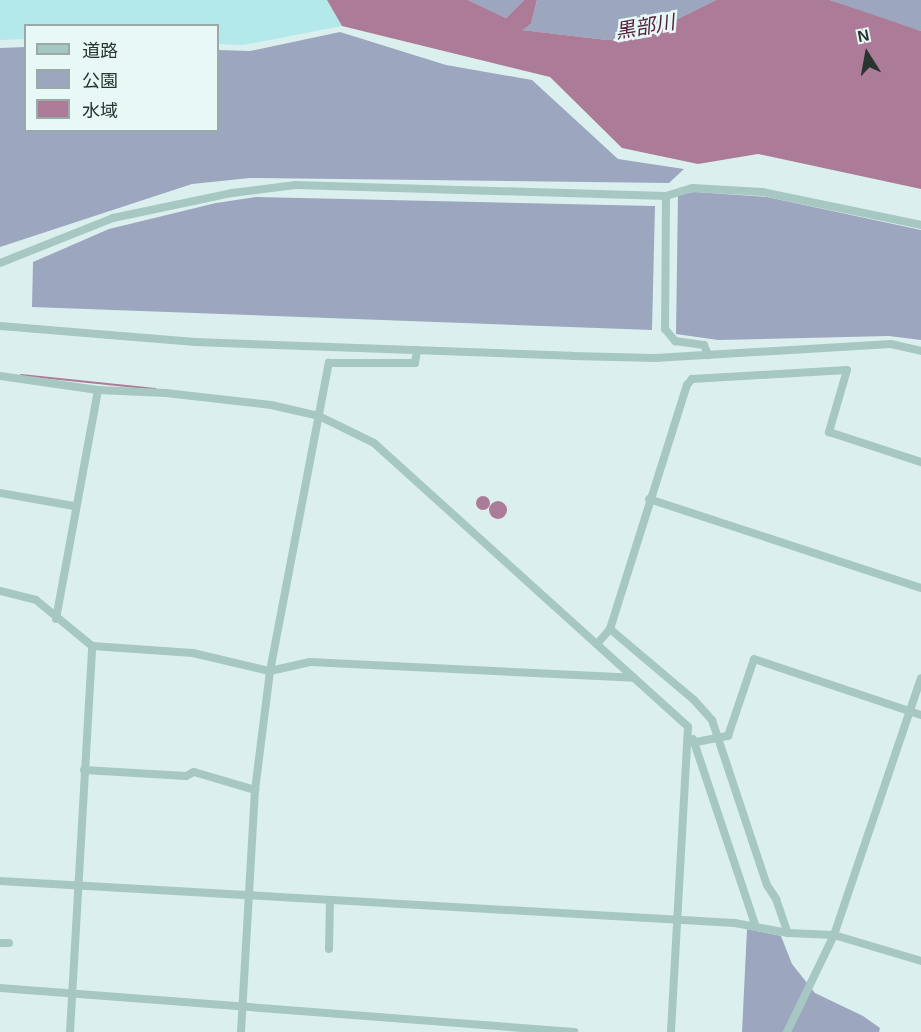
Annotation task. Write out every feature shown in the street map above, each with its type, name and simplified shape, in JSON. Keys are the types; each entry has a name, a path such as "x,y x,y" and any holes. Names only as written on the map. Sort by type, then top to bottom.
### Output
{"street":[{"path":"0,263 113,218 232,193 296,185 666,195 693,188 762,192 921,225"},
{"path":"666,195 665,329 675,341 704,345 708,355"},
{"path":"0,326 195,342 655,358 891,344 921,351"},
{"path":"242,1032 255,790 270,671 329,363 415,363 417,350"},
{"path":"597,644 610,629 649,499 687,385 692,380 847,370 829,432 921,462"},
{"path":"0,376 98,390 219,398 319,416 374,443 688,727 671,1032"},
{"path":"56,619 74,506 98,390"},
{"path":"0,493 74,506"},
{"path":"649,499 921,588"},
{"path":"0,591 36,600 56,619 92,646 193,653 270,671 310,662 634,678"},
{"path":"610,629 706,710 720,739 767,885 788,933"},
{"path":"70,1032 92,646"},
{"path":"696,742 729,736 754,659 921,715"},
{"path":"787,1032 834,935 921,678"},
{"path":"689,736 696,742 756,927"},
{"path":"84,770 186,776 194,772 255,790"},
{"path":"0,881 678,920 756,927 788,933 834,935 921,962"},
{"path":"328,949 330,900"},
{"path":"0,988 243,1010 574,1032"}],"green space":[{"path":"468,0 524,0 506,18"},
{"path":"537,0 716,0 645,35 607,40 521,30 531,24"},
{"path":"830,0 921,0 921,31 884,19"},
{"path":"340,32 446,65 532,80 618,159 684,169 669,183 250,178 192,184 0,247 0,48 24,47 24,132 219,132 219,50 250,51"},
{"path":"695,192 767,197 921,230 921,340 889,336 718,340 676,334 678,194"},
{"path":"256,197 655,206 652,330 32,307 33,262 109,229 216,203"},
{"path":"747,929 781,936 792,964 815,993 863,1016 880,1028 879,1032 742,1032"}],"sand":[{"path":"0,0 327,0 342,26 243,45 219,44 219,24 24,24 24,39 0,40"}],"water":[{"path":"327,0 468,0 506,18 524,0 537,0 531,24 522,30 607,40 645,35 716,0 830,0 921,31 921,189 758,154 698,164 622,148 550,77 342,26"},
{"path":"483,496 488,498 490,503 488,508 483,510 478,508 476,503 478,498"},
{"path":"498,501 504,504 507,510 504,516 498,519 492,516 489,510 492,504"}],"waterway":[{"path":"21,375 155,389"}],"water label":[{"name":"黒部川","path":"645,27"}]}
